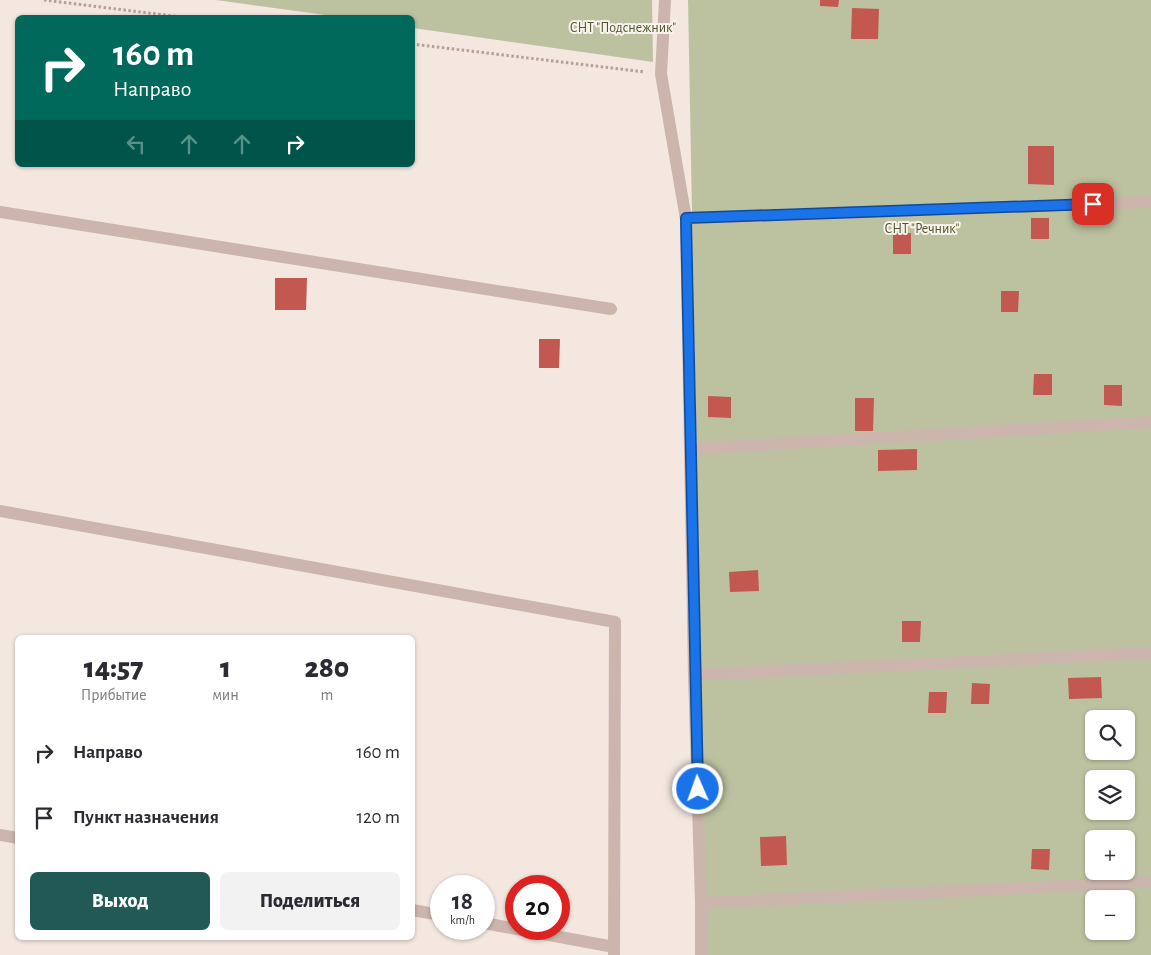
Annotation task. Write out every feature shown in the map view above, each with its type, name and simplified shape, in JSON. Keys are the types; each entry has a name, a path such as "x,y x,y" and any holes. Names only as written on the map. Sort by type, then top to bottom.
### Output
{"street":[{"path":"665,0 661,74 686,218 701,955"},
{"path":"686,218 1151,202"},
{"path":"0,212 611,309"},
{"path":"690,449 1151,422"},
{"path":"0,511 614,622 614,951 495,925"},
{"path":"694,675 1151,653"},
{"path":"0,835 15,838"},
{"path":"701,903 1151,882"},
{"path":"415,911 430,913"}],"path":[{"path":"44,0 165,15"},
{"path":"415,44 661,74"}],"green space":[{"name":"СНТ \"Подснежник\"","path":"216,0 652,0 653,62 415,28 415,15 325,15"},
{"name":"СНТ \"Речник\"","path":"688,0 1151,0 1151,955 706,955"}],"building":[{"path":"820,0 839,0 838,7 820,6"},
{"path":"852,8 879,9 878,39 851,39"},
{"path":"1028,146 1054,146 1054,185 1028,184"},
{"path":"1031,218 1049,218 1049,239 1031,239"},
{"path":"893,233 911,233 911,254 893,254"},
{"path":"275,278 307,278 306,310 275,310"},
{"path":"1001,291 1019,291 1018,312 1001,312"},
{"path":"539,339 560,339 559,368 539,368"},
{"path":"1034,374 1052,374 1052,395 1033,395"},
{"path":"1104,385 1122,385 1122,406 1104,405"},
{"path":"708,396 731,397 731,418 708,417"},
{"path":"855,398 874,398 873,431 855,431"},
{"path":"917,449 917,470 878,471 878,450"},
{"path":"758,570 759,591 730,592 729,572"},
{"path":"902,621 921,621 920,642 902,642"},
{"path":"1101,677 1102,698 1069,699 1068,678"},
{"path":"972,683 990,684 989,704 971,704"},
{"path":"929,692 947,692 946,713 928,713"},
{"path":"786,836 787,865 761,866 760,837"},
{"path":"1032,849 1050,849 1049,870 1031,869"}],"route":[{"path":"698,789 694,675 686,218 1093,204"}]}
